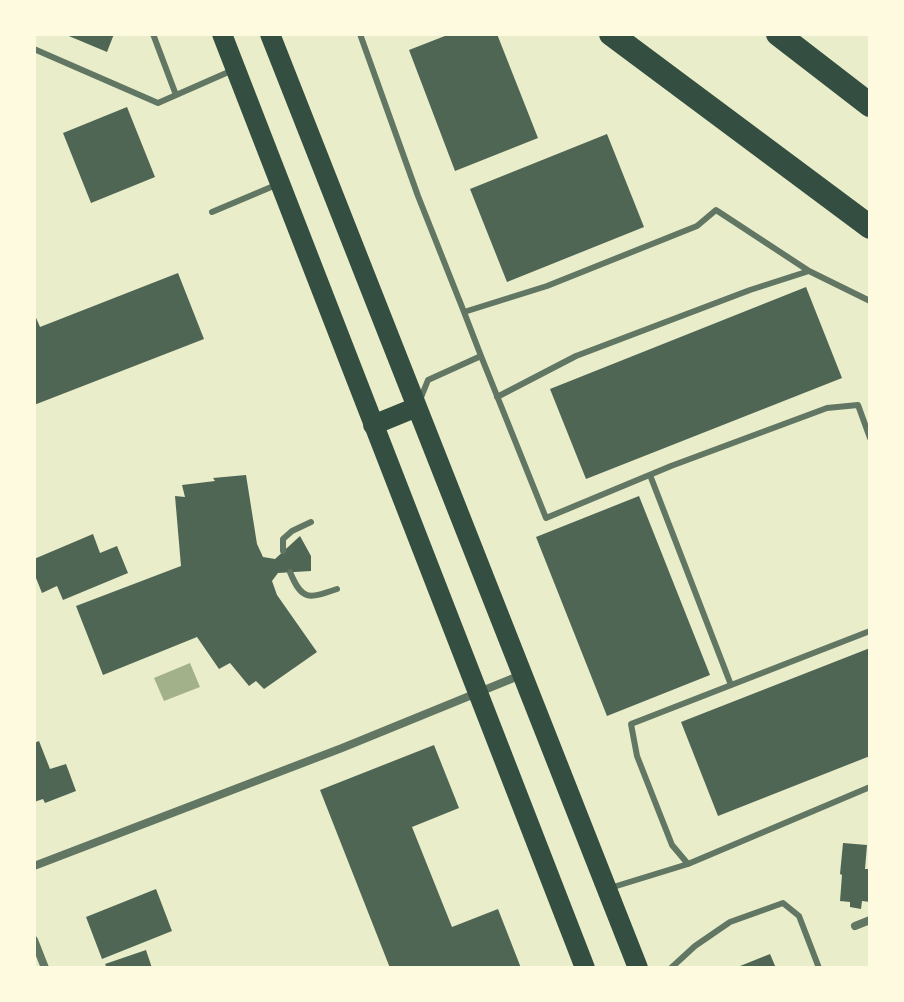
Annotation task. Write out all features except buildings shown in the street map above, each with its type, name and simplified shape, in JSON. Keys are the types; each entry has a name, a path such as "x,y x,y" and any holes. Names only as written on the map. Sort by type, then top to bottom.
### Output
{"highway":[{"path":"611,34 870,227"},
{"path":"778,34 870,105"}],"main road":[{"path":"222,34 585,968"},
{"path":"270,34 638,968"},
{"path":"373,425 417,407"}],"street":[{"path":"34,866 202,803 522,674"},
{"path":"855,926 870,920"},
{"path":"34,940 45,968"}],"lane":[{"path":"153,34 176,95"},
{"path":"360,34 418,196 546,518 827,408 858,405 870,438"},
{"path":"34,49 158,103 236,69"},
{"path":"212,212 280,184"},
{"path":"464,312 547,286 697,226 716,210 809,271 870,301"},
{"path":"497,397 576,356 809,271"},
{"path":"417,407 428,380 481,356"},
{"path":"650,475 731,685"},
{"path":"283,551 283,539 311,522"},
{"path":"290,572 297,589 305,595 318,596 337,589"},
{"path":"688,864 672,845 637,756 631,724 870,631"},
{"path":"607,889 688,864 870,787"},
{"path":"671,968 695,946 730,922 783,903 799,916 819,968"}],"shaded area":[{"path":"190,663 200,687 164,701 154,678"}]}
